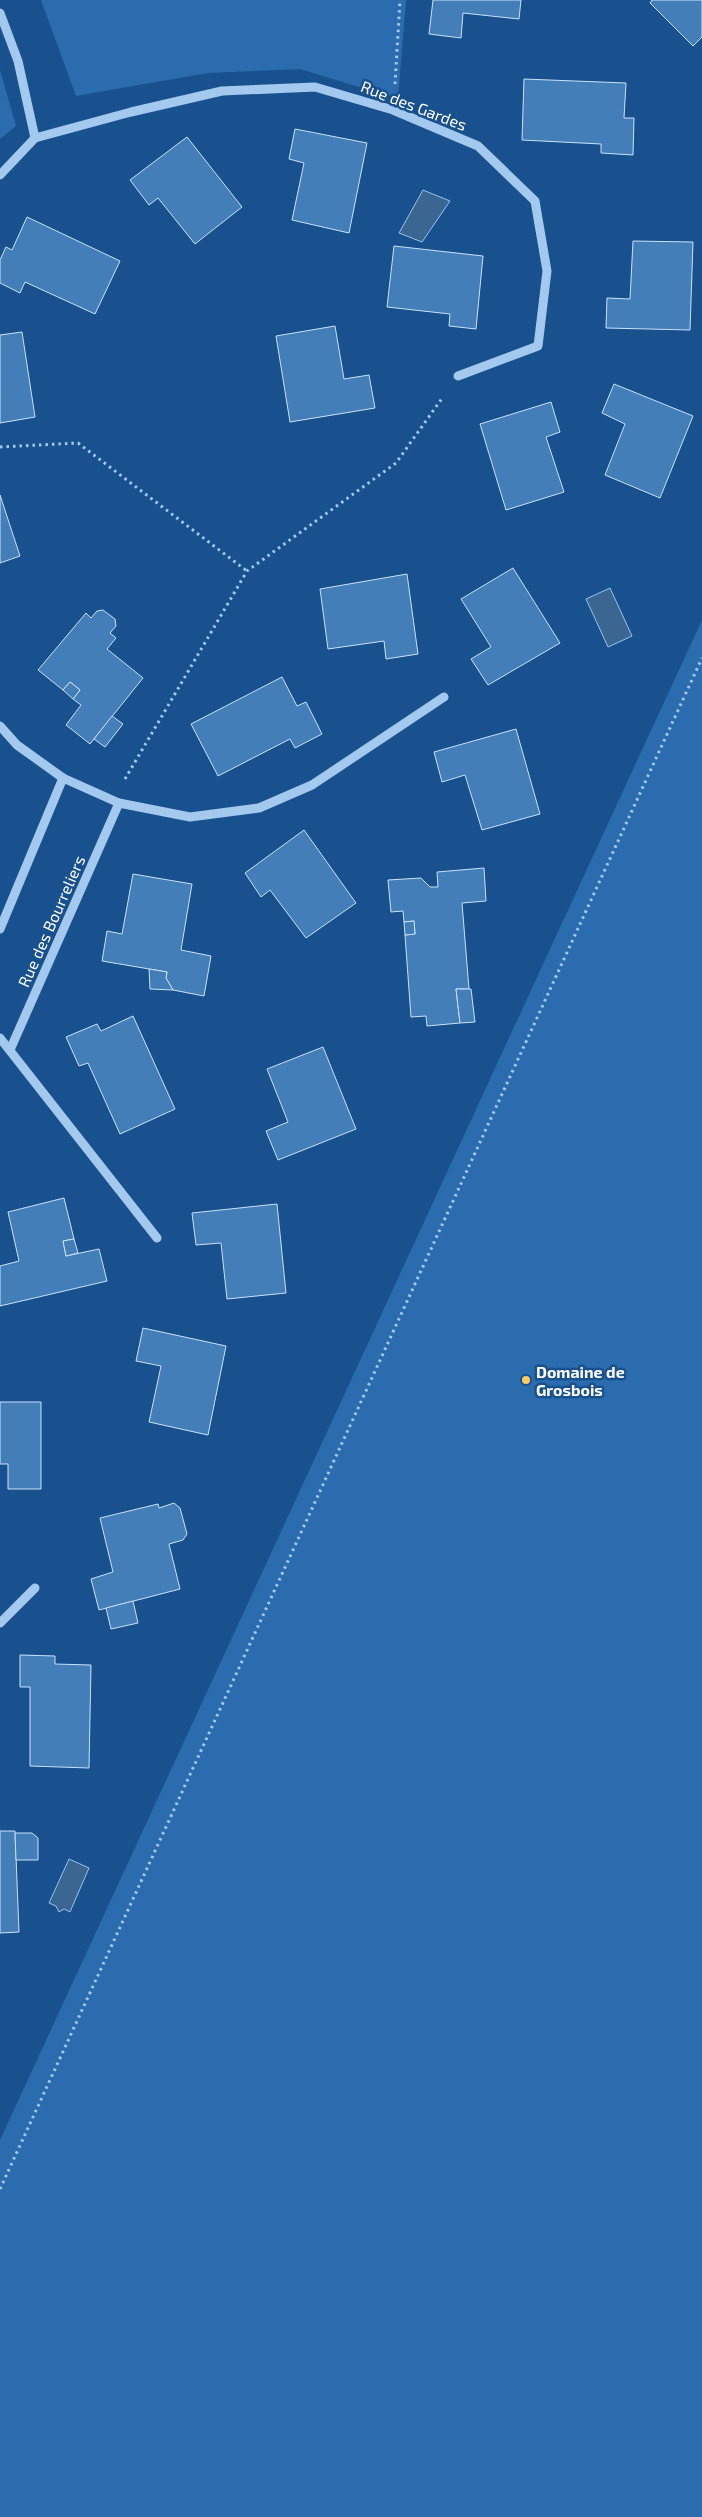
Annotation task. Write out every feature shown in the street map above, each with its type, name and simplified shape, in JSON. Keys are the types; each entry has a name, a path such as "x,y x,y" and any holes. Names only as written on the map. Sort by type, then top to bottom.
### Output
{"street":[{"path":"0,12 18,61 36,138 0,175"},
{"name":"Rue des Gardes","path":"36,138 131,112 222,91 315,87 393,110 478,146 535,201 547,270 538,346 458,376"},
{"path":"0,726 17,745 63,778 119,804 190,817 259,808 312,785 444,697"},
{"path":"0,929 63,778"},
{"name":"Rue des Bourreliers","path":"10,1050 119,804"},
{"path":"0,1038 157,1238"},
{"path":"0,1623 35,1588"}],"path":[{"path":"393,110 400,0"},
{"path":"119,804 120,787 247,571 396,463 458,376"},
{"path":"0,447 78,443 247,571"},
{"path":"0,2189 702,658"}],"shaded area":[{"path":"41,0 406,0 398,99 300,69 208,73 76,96"},
{"path":"0,70 16,126 0,139"},
{"path":"423,190 450,201 422,242 399,233"},
{"path":"610,588 632,636 608,647 586,599"},
{"name":"Domaine de Grosbois","path":"702,620 702,2517 0,2517 0,2140"},
{"path":"69,1859 89,1868 70,1912 64,1909 59,1912 56,1906 49,1903"}],"building":[{"path":"433,0 521,0 519,19 463,13 461,38 429,34"},
{"path":"652,0 702,0 702,37 693,46 650,3"},
{"path":"524,79 626,83 624,118 634,118 633,155 601,153 601,144 522,140"},
{"path":"295,129 367,143 349,233 292,220 304,163 289,159"},
{"path":"187,137 242,207 195,244 158,198 149,205 130,180"},
{"path":"27,217 120,261 95,314 25,282 20,293 0,283 0,260 6,247 12,250"},
{"path":"633,241 693,242 690,330 606,328 607,298 630,299"},
{"path":"394,246 483,256 476,329 449,326 450,314 387,307"},
{"path":"335,326 344,379 369,375 375,408 290,422 276,336"},
{"path":"22,332 35,417 0,423 0,335"},
{"path":"614,384 693,416 660,498 605,475 625,424 602,413"},
{"path":"551,402 560,432 546,437 564,492 506,510 480,424"},
{"path":"0,495 20,556 0,563"},
{"path":"513,568 560,643 488,685 471,659 491,647 461,599"},
{"path":"407,574 418,654 386,659 384,641 328,649 320,589"},
{"path":"103,610 115,619 116,626 110,633 116,638 107,649 143,678 90,744 66,725 81,705 73,699 80,690 70,682 63,690 38,670 86,613 91,618 97,611"},
{"path":"282,677 297,706 306,702 322,734 295,748 290,739 218,776 191,724"},
{"path":"70,682 80,690 73,699 63,690"},
{"path":"112,716 123,724 105,747 94,739"},
{"path":"516,729 540,814 482,830 465,775 442,782 434,752"},
{"path":"304,830 356,903 306,938 270,890 261,897 245,873"},
{"path":"484,868 486,901 462,903 469,989 456,989 460,1023 427,1026 426,1016 411,1017 405,935 415,934 414,921 404,922 403,911 391,912 388,880 421,878 430,887 438,887 437,872"},
{"path":"133,874 192,884 181,950 211,956 204,996 173,990 166,978 167,972 102,961 107,931 122,934"},
{"path":"414,921 415,934 405,935 404,922"},
{"path":"149,969 167,972 166,978 173,990 150,989"},
{"path":"456,989 471,989 475,1022 460,1023"},
{"path":"133,1016 175,1109 120,1134 88,1063 79,1066 66,1037 97,1024 101,1031"},
{"path":"323,1047 356,1129 278,1160 266,1131 288,1122 267,1069"},
{"path":"64,1198 74,1239 63,1241 66,1256 99,1249 107,1281 0,1306 0,1266 19,1261 8,1212"},
{"path":"277,1204 286,1293 227,1299 221,1243 196,1245 192,1213"},
{"path":"74,1239 78,1253 66,1256 63,1241"},
{"path":"143,1328 226,1346 208,1435 149,1422 161,1366 136,1361"},
{"path":"0,1402 41,1402 41,1489 8,1489 8,1464 0,1464"},
{"path":"174,1503 180,1508 187,1534 183,1540 169,1544 180,1589 99,1610 91,1579 113,1572 100,1518 158,1504 159,1508"},
{"path":"133,1601 138,1623 111,1629 106,1608"},
{"path":"20,1655 55,1656 55,1664 91,1665 89,1768 30,1766 30,1687 20,1687"},
{"path":"0,1831 15,1831 19,1932 0,1933"},
{"path":"15,1833 32,1833 38,1838 38,1860 16,1860"}],"place":[{"name":"Domaine de Grosbois","path":"526,1380"}]}
